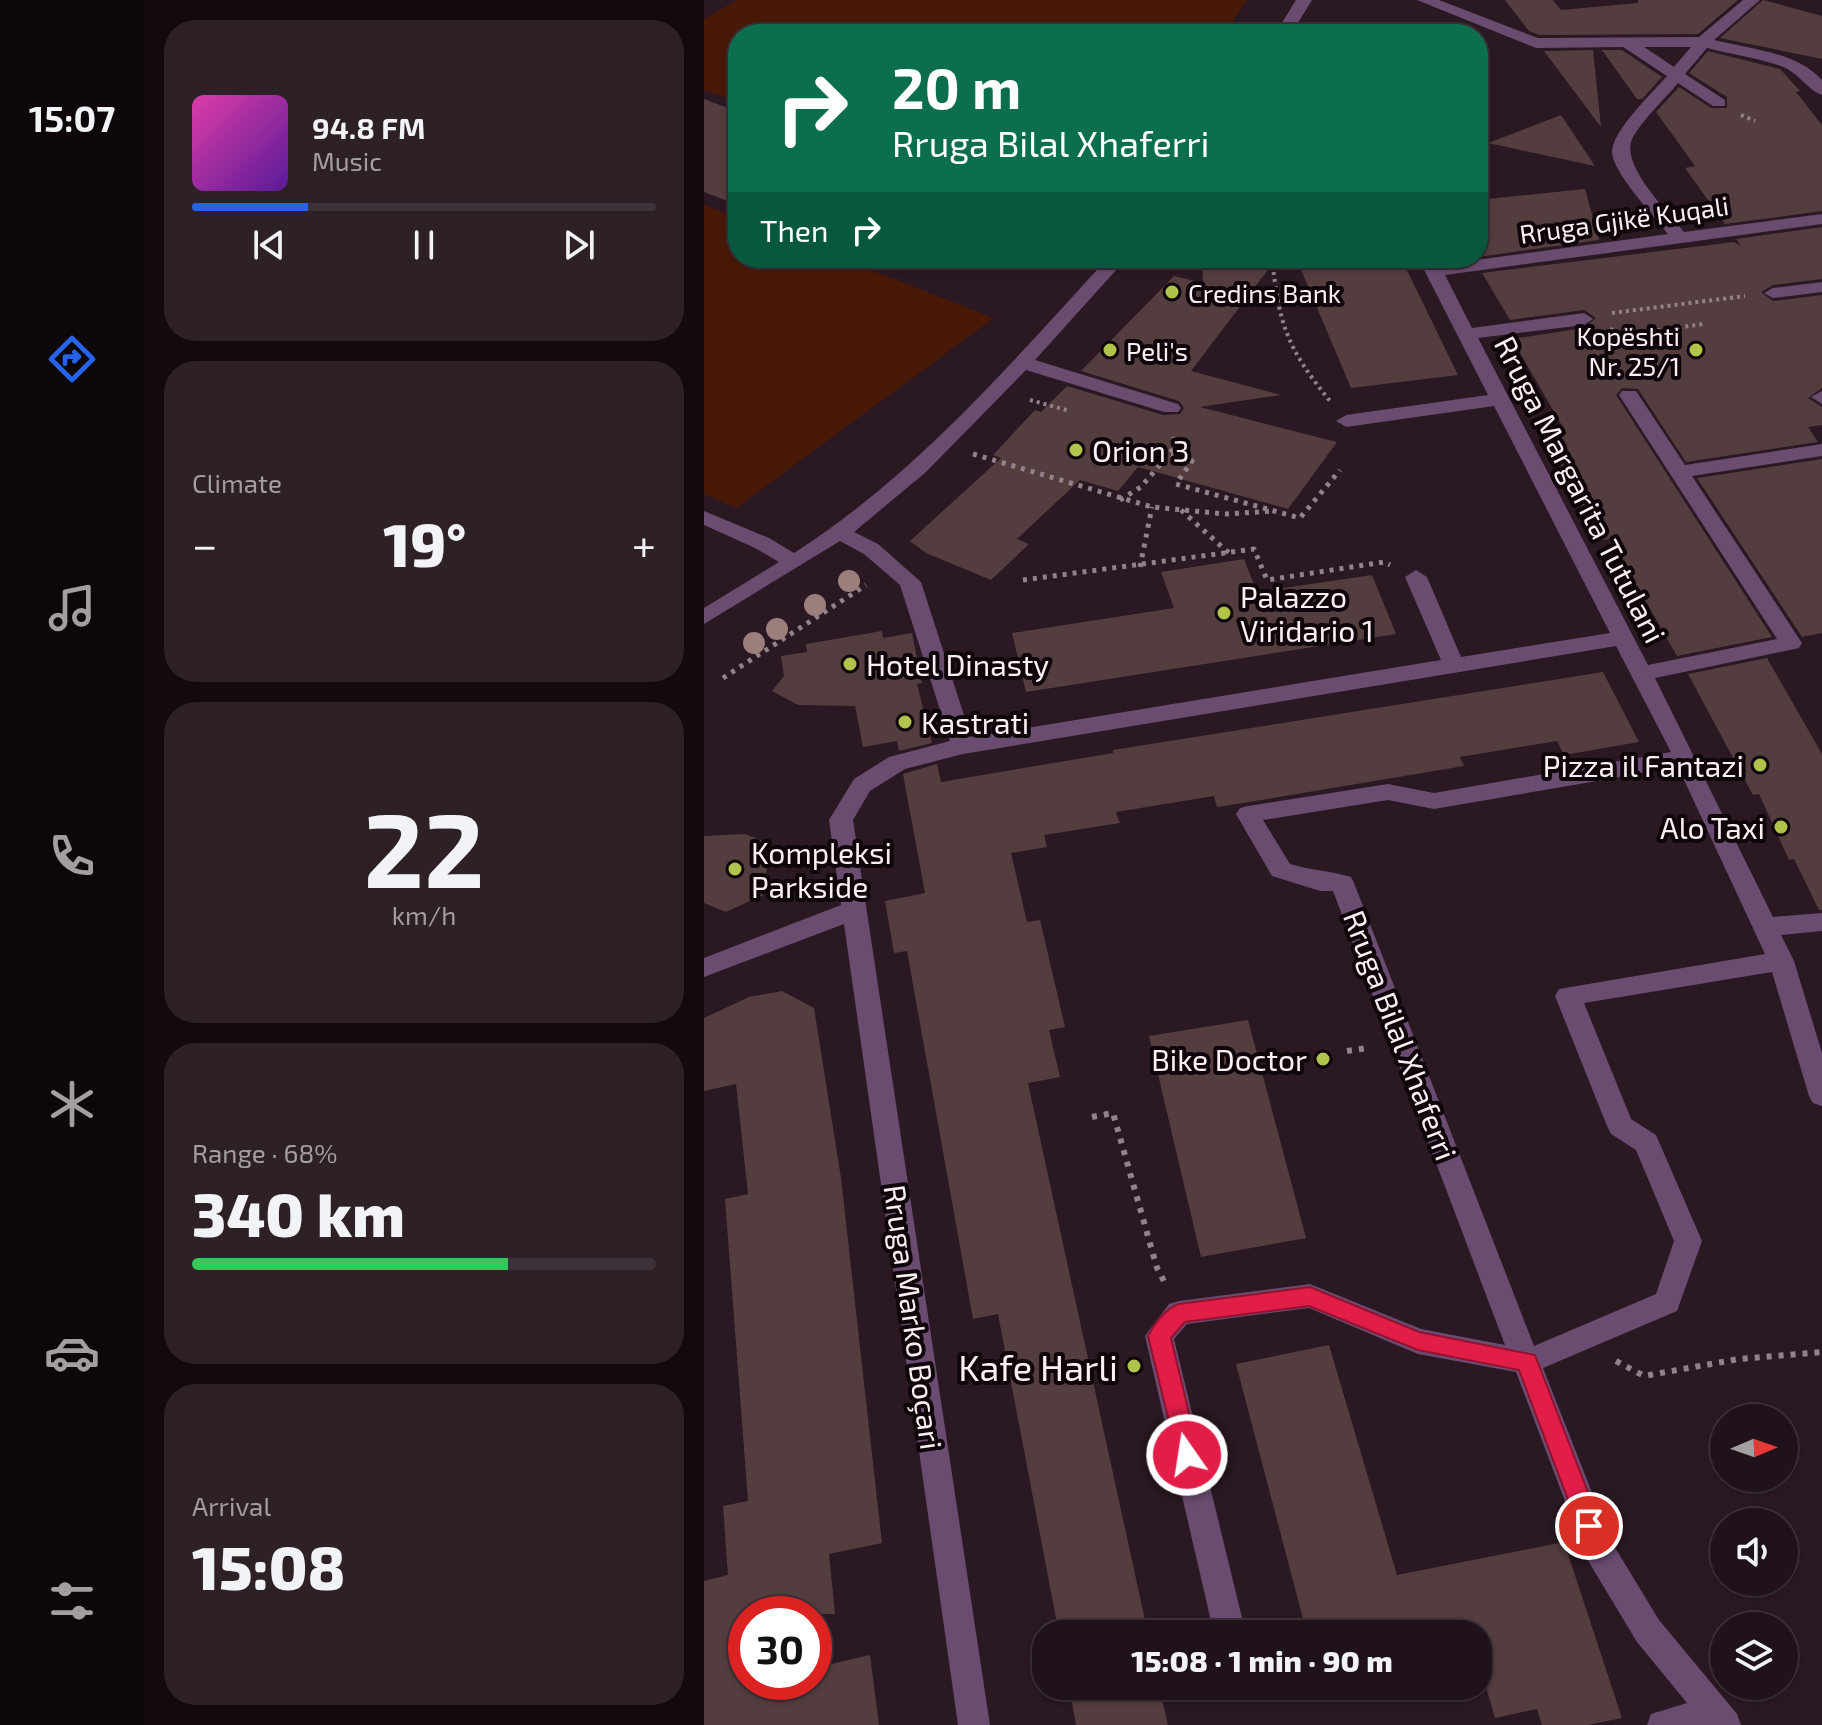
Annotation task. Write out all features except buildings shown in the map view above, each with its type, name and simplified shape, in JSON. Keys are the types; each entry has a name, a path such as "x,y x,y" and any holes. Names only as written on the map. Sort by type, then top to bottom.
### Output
{"street":[{"path":"1289,24 1304,0"},
{"path":"1425,0 1488,24"},
{"path":"1480,0 1480,21"},
{"path":"1679,237 1624,166 1620,151 1625,136 1703,42 1752,0"},
{"path":"1488,24 1536,43 1703,42 1787,63 1807,73 1822,90"},
{"path":"1626,42 1719,103"},
{"name":"Rruga Gjikë Kuqali","path":"1488,258 1822,219"},
{"path":"704,617 840,533 887,495 994,391 1109,268"},
{"name":"Rruga Margarita Tutulani","path":"1432,268 1684,758 1781,961 1821,1087"},
{"path":"1773,293 1822,287"},
{"name":"Rruga Margarita Tutulani","path":"1466,334 1584,319"},
{"path":"1021,362 1171,408"},
{"name":"Rruga Margarita Tutulani","path":"1629,395 1791,643 1640,674"},
{"path":"1346,421 1499,399"},
{"path":"1679,472 1822,450"},
{"path":"704,517 762,543 793,562"},
{"path":"840,533 871,549 910,582 963,746"},
{"path":"1416,577 1454,666"},
{"name":"Rruga Marko Boçari","path":"974,1725 841,820 862,785 897,763 963,746 1622,638"},
{"name":"Rruga Bilal Xhaferri","path":"1684,758 1434,801 1388,792 1248,814 1281,870 1320,882 1342,883 1598,1549 1648,1631 1719,1719"},
{"path":"704,968 854,910"},
{"path":"1764,927 1822,922"},
{"path":"1227,1620 1159,1336 1179,1313 1310,1296 1418,1341 1527,1362 1667,1302 1688,1241 1647,1143 1620,1126 1568,996 1781,961"},
{"name":"Rruga Bilal Xhaferri","path":"1663,1725 1719,1719"}],"path":[{"path":"1273,268 1275,300 1285,336 1310,376 1346,421"},
{"path":"1584,319 1594,315 1773,293"},
{"path":"1603,326 1627,335 1703,324"},
{"path":"994,391 1080,414"},
{"path":"1120,500 1141,487 1180,441 1166,437"},
{"path":"942,444 1120,500 1152,507 1225,514 1275,511"},
{"path":"1170,455 1192,461 1176,484 1300,518 1340,470"},
{"path":"1140,567 1152,507"},
{"path":"1180,510 1229,553"},
{"path":"1023,580 1140,567 1254,549 1267,580 1384,562 1416,577"},
{"path":"723,678 894,567"},
{"path":"1092,1117 1113,1113 1157,1268 1179,1313"},
{"path":"1577,1341 1644,1376 1739,1359 1822,1352"}],"shaded area":[{"path":"737,0 1247,0 1231,24 728,24 728,98 704,90 704,19"},
{"path":"704,205 728,214 728,268 866,268 994,318 736,508 704,494"}],"place":[{"name":"Credins Bank","path":"1172,292"},
{"name":"Peli's","path":"1110,350"},
{"name":"Kopështi Nr. 25/1","path":"1696,350"},
{"name":"Orion 3","path":"1076,450"},
{"name":"Palazzo Viridario 1","path":"1224,613"},
{"name":"Hotel Dinasty","path":"850,664"},
{"name":"Kastrati","path":"905,722"},
{"name":"Pizza il Fantazi","path":"1760,765"},
{"name":"Alo Taxi","path":"1781,827"},
{"name":"Kompleksi Parkside","path":"735,869"},
{"name":"Bike Doctor","path":"1323,1059"},
{"name":"Kafe Harli","path":"1134,1366"}],"route":[{"path":"1187,1455 1159,1336 1179,1313 1310,1296 1418,1341 1527,1362 1589,1526"}]}
